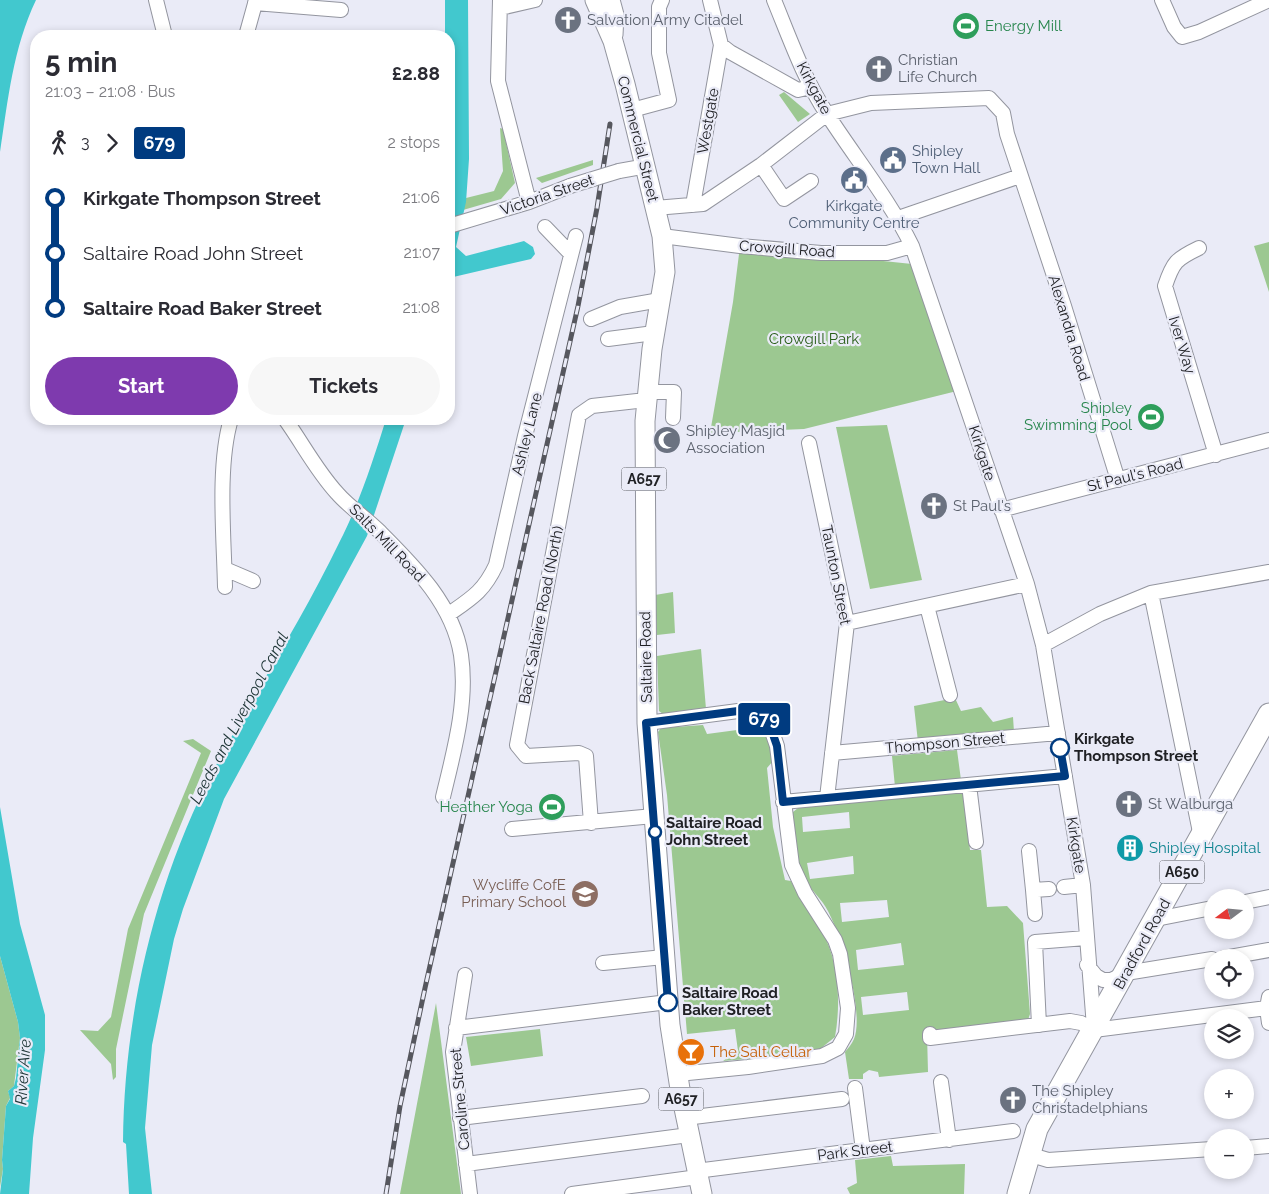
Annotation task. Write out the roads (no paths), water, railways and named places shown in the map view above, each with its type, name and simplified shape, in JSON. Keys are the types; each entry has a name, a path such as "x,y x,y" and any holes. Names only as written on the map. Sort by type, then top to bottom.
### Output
{"highway":[{"name":"Bradford Road","path":"1028,1154 1037,1129 1267,720"},
{"name":"A650","path":"1018,1194 1028,1154"}],"main road":[{"name":"Commercial Street","path":"595,0 613,41 647,166 662,236"},
{"name":"Commercial Street","path":"610,0 614,15 613,41"},
{"name":"Saltaire Road","path":"662,236 665,272 654,334 647,396 644,474 646,723 668,1002 687,1126 699,1181"}],"street":[{"path":"156,0 164,30"},
{"path":"529,202 498,81 500,4 534,0"},
{"path":"632,110 669,100 659,53 659,7 662,0"},
{"name":"Westgate","path":"693,205 722,44 710,0"},
{"name":"Kirkgate","path":"774,0 811,87 827,114 898,218 912,246 1027,584 1043,645 1083,885 1087,965 1094,1030"},
{"path":"1162,0 1174,27 1182,37 1269,0"},
{"path":"248,30 255,2 341,10"},
{"path":"722,44 730,52 798,90 811,87"},
{"name":"Alexandra Road","path":"827,114 871,103 989,98 1004,113 1007,134 1020,176 1064,306 1118,480"},
{"path":"655,208 703,204 761,165 827,114"},
{"path":"761,165 784,199 811,181"},
{"name":"Victoria Street","path":"455,224 529,202 570,186 620,171 647,166"},
{"path":"898,218 1020,176"},
{"path":"545,227 571,254"},
{"name":"Ashley Lane","path":"449,614 488,583 496,565 525,436 556,321 576,236"},
{"name":"Crowgill Road","path":"662,236 740,246 821,253 886,254 912,246"},
{"name":"Iver Way","path":"1199,248 1177,260 1172,266 1165,286 1216,455"},
{"path":"591,319 620,307 660,300"},
{"path":"608,339 654,334"},
{"path":"647,396 674,392 673,418"},
{"name":"Back Saltaire Road (North)","path":"591,823 586,756 579,753 526,756 517,745 579,415 592,406 647,396"},
{"path":"225,587 224,480 226,435 229,425"},
{"name":"Salts Mill Road","path":"289,425 314,465 338,495 379,531 413,566 449,614 461,655 462,712 443,797"},
{"name":"St Paul's Road","path":"1001,510 1269,440"},
{"name":"Taunton Street","path":"809,443 847,623 827,798"},
{"path":"224,569 253,581"},
{"path":"1043,645 1100,614 1151,593 1269,572"},
{"path":"847,623 1027,584"},
{"path":"1151,593 1201,838"},
{"path":"927,606 950,695"},
{"path":"646,723 738,711 768,720 777,746 792,865 805,892 836,940 844,968 848,1008 846,1034 838,1048 822,1056 748,1067 678,1074"},
{"name":"Thompson Street","path":"832,754 1058,733"},
{"path":"783,802 1065,776"},
{"path":"969,785 976,842"},
{"path":"512,828 591,823 654,816"},
{"path":"1029,851 1035,914"},
{"path":"1064,887 1083,885"},
{"path":"1033,890 1049,889"},
{"path":"1254,900 1269,897"},
{"path":"1156,920 1204,910"},
{"path":"1039,1025 1035,942 1086,938"},
{"path":"1254,953 1269,950"},
{"path":"603,963 664,956"},
{"path":"1087,965 1096,976 1103,980 1111,980 1126,973 1204,960"},
{"name":"Caroline Street","path":"465,975 453,1052 470,1194"},
{"path":"456,1028 668,1002"},
{"path":"930,1034 930,1038 1070,1021 1080,1023 1094,1030 1268,1002 1269,1023"},
{"path":"941,1082 949,1140"},
{"path":"855,1088 863,1150"},
{"path":"460,1118 642,1096"},
{"path":"466,1164 842,1099"},
{"name":"Park Street","path":"572,1194 699,1181 863,1150 1013,1131"},
{"path":"1254,1147 1269,1146"},
{"path":"1028,1154 1048,1160 1204,1150"}],"water":[{"path":"0,0 36,0 28,18 17,55 0,152"},
{"path":"445,0 468,0 469,159 466,202 456,247 466,256 524,241 533,247 535,254 531,259 455,277 455,30 445,30"},
{"path":"384,425 404,425 367,536 224,799 183,909 174,939 152,1045 145,1128 152,1194 129,1194 126,1144 123,1142 129,1046 147,950 175,857 193,812 214,769 325,572 353,513"},
{"name":"River Aire","path":"0,807 20,924 45,1015 45,1050 33,1138 29,1194 0,1194 6,1106 10,1099 8,1091 14,1086 16,1078 20,1038 18,1022 0,956"}],"railway":[{"path":"386,1194 400,1106 425,988 578,306 597,208 610,124"}],"place":[{"name":"Salvation Army Citadel","path":"568,20"},
{"name":"Energy Mill","path":"966,26"},
{"name":"Christian Life Church","path":"879,69"},
{"name":"Shipley Town Hall","path":"893,160"},
{"name":"Kirkgate Community Centre","path":"854,180"},
{"name":"Shipley Swimming Pool","path":"1151,417"},
{"name":"Shipley Masjid Association","path":"667,440"},
{"name":"St Paul's","path":"934,506"},
{"name":"Kirkgate Thompson Street","path":"1060,748"},
{"name":"St Walburga","path":"1129,804"},
{"name":"Heather Yoga","path":"552,807"},
{"name":"Saltaire Road John Street","path":"655,832"},
{"name":"Shipley Hospital","path":"1130,848"},
{"name":"Wycliffe CofE Primary School","path":"585,894"},
{"name":"Saltaire Road Baker Street","path":"668,1002"},
{"name":"The Salt Cellar","path":"691,1052"},
{"name":"The Shipley Christadelphians","path":"1013,1100"}],"park label":[{"name":"Crowgill Park","path":"814,339"}],"water label":[{"name":"Leeds and Liverpool Canal","path":"239,718"}]}
